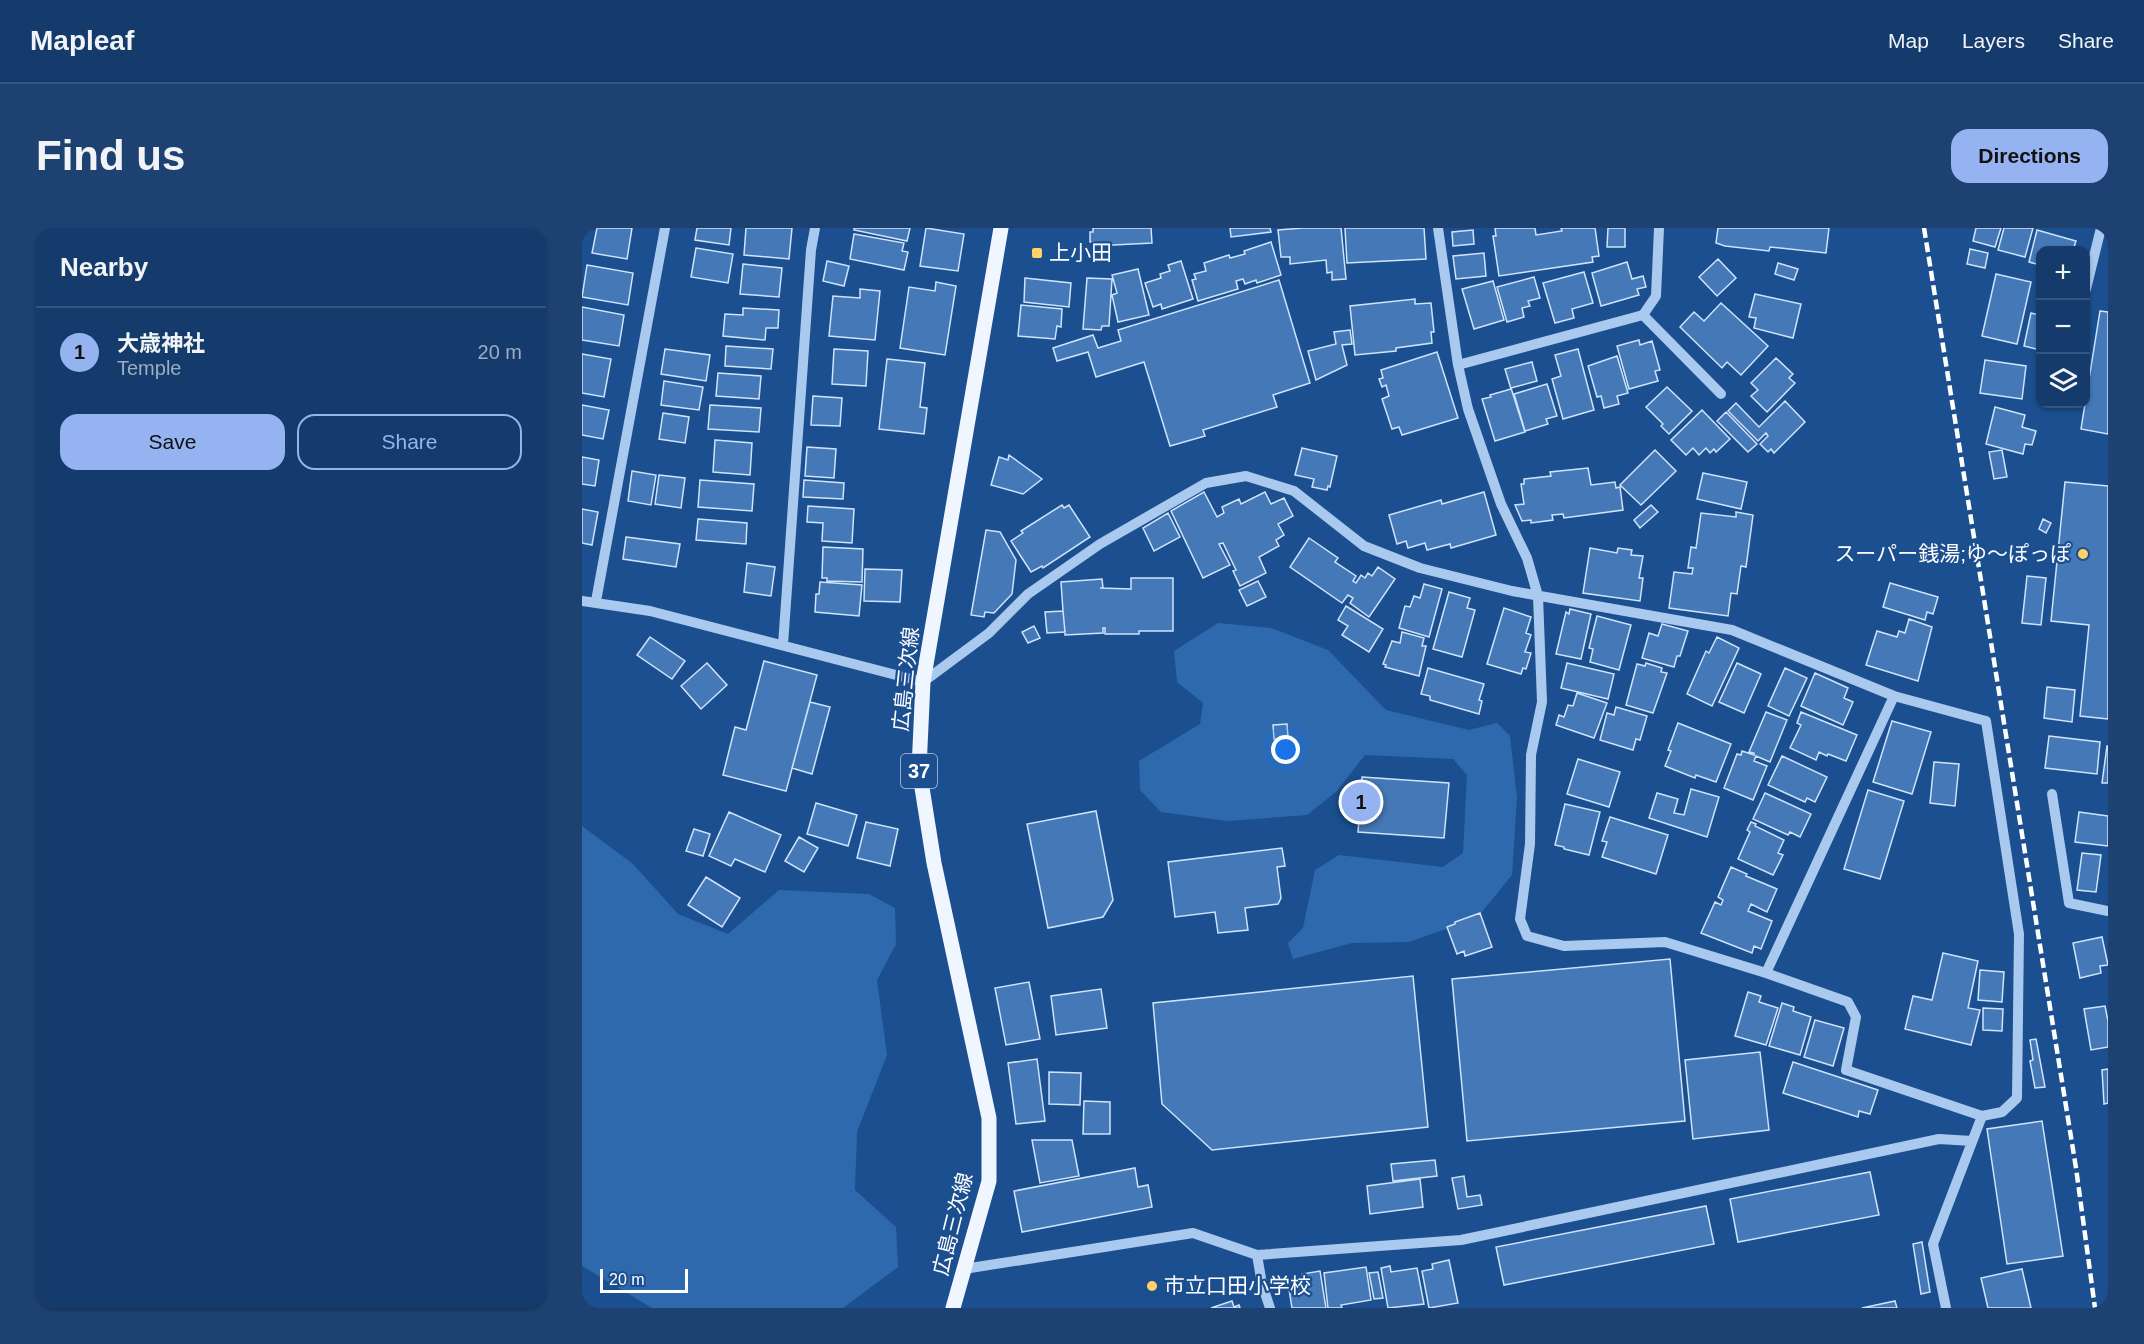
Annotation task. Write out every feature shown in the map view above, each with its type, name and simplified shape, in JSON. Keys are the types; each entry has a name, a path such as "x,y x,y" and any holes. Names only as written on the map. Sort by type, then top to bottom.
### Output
{"main road":[{"name":"広島三次線","path":"952,1308 989,1181 988,1118 934,863 919,769 923,682 1000,228"}],"street":[{"path":"596,601 665,228"},
{"path":"783,645 811,250 815,228"},
{"path":"582,601 596,601 650,611 923,682 989,633 1028,594 1100,544 1206,483 1246,476 1294,490 1365,546 1420,568 1538,596 1732,630 1894,696 1986,721 2019,934 2017,1098 2002,1112 1982,1116 1846,1070 1856,1017 1848,1002 1766,973 1665,942 1564,945 1527,936 1520,919 1530,844 1531,755 1542,702 1538,596 1527,558 1501,504 1468,409 1458,365 1438,228"},
{"path":"1458,365 1643,315 1656,296 1659,228"},
{"path":"2090,270 2101,228"},
{"path":"1643,315 1721,394"},
{"path":"1766,973 1894,696"},
{"path":"2052,794 2069,903 2108,911"},
{"path":"1946,1308 1933,1244 1982,1116"},
{"path":"964,1269 1193,1233 1257,1255 1461,1240 1939,1139 1972,1141"},
{"path":"1257,1255 1262,1284 1270,1308"}],"shaded area":[{"path":"1218,623 1271,628 1328,650 1386,710 1469,730 1497,723 1510,736 1517,798 1512,875 1477,918 1409,942 1352,943 1293,959 1288,943 1303,928 1315,870 1339,855 1443,867 1463,853 1467,775 1453,759 1365,755 1336,792 1307,815 1227,821 1161,812 1140,790 1139,761 1200,724 1203,703 1177,682 1174,651"},
{"path":"582,826 633,864 678,914 728,934 779,890 869,894 895,908 896,944 877,980 887,1055 857,1132 855,1190 896,1227 898,1267 843,1308 652,1308 582,1266"}],"building":[{"path":"597,228 632,228 627,259 592,253"},
{"path":"697,228 731,228 729,245 695,240"},
{"path":"746,228 792,228 789,259 744,255"},
{"path":"854,228 910,228 907,241 854,230"},
{"path":"926,228 964,234 958,271 920,266"},
{"path":"1093,228 1151,228 1152,243 1094,246 1094,242 1090,242 1090,232 1093,232"},
{"path":"1230,228 1270,228 1271,232 1231,237"},
{"path":"1341,228 1346,279 1332,280 1332,272 1327,273 1326,260 1290,264 1290,257 1281,257 1278,230"},
{"path":"1345,228 1424,228 1426,259 1347,263"},
{"path":"1495,228 1535,228 1536,235 1562,231 1561,228 1595,228 1599,256 1592,257 1593,262 1499,276 1493,236 1496,236"},
{"path":"1608,228 1625,228 1625,247 1607,247"},
{"path":"1718,228 1829,228 1826,253 1770,247 1769,251 1725,246 1716,243"},
{"path":"1976,228 2001,228 1995,247 1973,241"},
{"path":"2004,228 2033,228 2025,257 1998,250"},
{"path":"1473,230 1474,244 1453,246 1452,232"},
{"path":"2037,230 2076,241 2074,246 2036,246 2036,264 2029,262"},
{"path":"854,234 904,243 902,251 908,252 904,270 850,259"},
{"path":"1271,242 1281,275 1257,283 1256,280 1245,284 1243,279 1236,281 1238,289 1198,301 1192,280 1196,279 1194,274 1206,271 1204,263 1229,255 1230,258 1245,254 1244,251"},
{"path":"696,248 733,254 728,283 691,277"},
{"path":"1970,249 1988,253 1985,268 1967,264"},
{"path":"1484,253 1486,276 1456,279 1453,256"},
{"path":"1718,259 1736,278 1717,296 1699,277"},
{"path":"827,261 849,266 844,286 823,281"},
{"path":"1181,261 1193,299 1162,309 1161,304 1153,307 1145,283 1161,278 1160,274 1170,271 1168,265"},
{"path":"1627,262 1632,279 1643,276 1646,287 1637,289 1639,295 1601,306 1592,273"},
{"path":"1778,263 1798,269 1794,280 1775,274"},
{"path":"743,264 782,268 779,297 740,294"},
{"path":"587,265 633,273 628,305 582,297"},
{"path":"1138,269 1149,315 1118,322 1112,295 1117,293 1112,275"},
{"path":"1584,272 1593,303 1572,309 1574,318 1555,323 1543,283"},
{"path":"1996,274 2031,282 2017,344 1982,336"},
{"path":"1534,277 1540,298 1528,301 1530,306 1522,308 1524,317 1507,322 1497,287"},
{"path":"1025,278 1071,283 1069,307 1024,302"},
{"path":"1087,278 1112,279 1109,326 1102,326 1101,330 1083,329"},
{"path":"1279,280 1310,383 1273,395 1277,407 1203,430 1205,436 1170,446 1144,362 1096,377 1088,352 1057,361 1053,348 1093,335 1098,348 1121,341 1118,330"},
{"path":"1493,281 1504,320 1474,329 1462,289"},
{"path":"936,282 956,286 945,355 900,348 909,287 935,291"},
{"path":"860,289 880,291 875,340 829,336 833,296 860,298"},
{"path":"1755,294 1801,304 1793,338 1754,328 1756,318 1749,317"},
{"path":"1415,299 1415,304 1431,303 1434,332 1431,332 1432,343 1396,348 1396,351 1355,355 1350,306"},
{"path":"1721,303 1768,346 1741,375 1727,362 1722,368 1680,327 1694,312 1704,321"},
{"path":"1021,305 1062,309 1061,327 1057,326 1055,339 1018,336"},
{"path":"582,307 624,315 619,346 582,340"},
{"path":"743,308 779,310 778,328 766,328 765,340 723,336 725,314 743,315"},
{"path":"2100,311 2108,312 2108,434 2081,429 2084,408 2090,408 2090,373"},
{"path":"2031,313 2036,314 2036,349 2024,346"},
{"path":"1350,330 1352,344 1342,345 1347,365 1316,380 1308,351 1336,344 1334,332"},
{"path":"1639,340 1640,345 1652,341 1660,370 1655,371 1658,381 1629,389 1617,346"},
{"path":"726,346 773,349 771,369 725,366"},
{"path":"665,349 710,355 706,381 661,374"},
{"path":"834,349 868,351 866,386 832,384"},
{"path":"1578,349 1594,410 1563,419 1552,379 1561,376 1555,355"},
{"path":"1437,352 1458,418 1402,435 1399,427 1392,429 1382,399 1389,396 1386,385 1382,387 1379,379 1383,378 1381,370"},
{"path":"582,354 611,359 604,397 582,393"},
{"path":"1617,356 1628,393 1617,396 1619,404 1604,408 1601,396 1597,397 1588,366"},
{"path":"1776,358 1793,374 1789,378 1795,383 1767,412 1751,396 1758,390 1751,383"},
{"path":"887,359 925,363 920,407 927,408 924,434 879,429"},
{"path":"1985,360 2026,366 2022,399 1980,393"},
{"path":"1532,362 1537,381 1511,388 1525,432 1495,441 1482,399 1511,389 1505,369"},
{"path":"718,373 761,376 759,399 716,396"},
{"path":"664,381 703,387 699,410 661,405"},
{"path":"1547,384 1557,416 1546,419 1548,424 1525,431 1514,394"},
{"path":"1667,387 1692,411 1669,434 1661,426 1663,424 1646,407"},
{"path":"813,396 842,398 840,426 811,425"},
{"path":"1785,401 1805,422 1774,453 1771,449 1768,452 1760,444 1768,436 1766,433 1758,441 1728,411 1736,403 1759,427"},
{"path":"582,405 609,410 603,439 582,435"},
{"path":"710,405 761,408 759,432 708,429"},
{"path":"1995,407 2025,415 2022,427 2036,431 2032,445 2025,444 2023,454 1986,444"},
{"path":"1702,410 1730,439 1716,452 1714,449 1710,453 1706,448 1699,455 1693,448 1686,455 1671,440"},
{"path":"1726,412 1757,444 1748,452 1717,421"},
{"path":"663,413 689,417 685,443 659,439"},
{"path":"715,440 752,443 750,475 713,472"},
{"path":"807,447 836,449 834,478 805,476"},
{"path":"1302,448 1337,456 1330,487 1328,486 1327,490 1312,487 1314,479 1295,475"},
{"path":"1655,450 1676,471 1641,505 1620,485"},
{"path":"2002,450 2007,477 1994,479 1989,452"},
{"path":"1009,455 1042,479 1023,494 991,485 999,457 1008,460"},
{"path":"582,457 599,460 595,486 582,484"},
{"path":"1588,468 1591,485 1615,482 1616,488 1620,487 1623,510 1564,518 1563,514 1552,515 1553,520 1531,523 1531,520 1522,521 1515,505 1524,504 1521,484 1524,484 1524,479 1551,476 1550,472"},
{"path":"632,471 656,475 651,505 628,501"},
{"path":"1703,473 1747,482 1741,509 1697,499"},
{"path":"659,475 685,478 681,508 655,504"},
{"path":"700,480 754,484 752,511 698,507"},
{"path":"804,480 844,483 843,499 803,497"},
{"name":"スーパー銭湯;ゆ～ぽっぽ","path":"2065,482 2108,486 2108,719 2080,716 2089,625 2051,621"},
{"path":"1204,492 1217,517 1224,513 1222,507 1239,499 1241,504 1265,492 1271,504 1284,498 1293,516 1278,524 1284,535 1276,540 1279,546 1259,557 1266,573 1240,586 1233,571 1236,570 1223,543 1219,544 1230,565 1203,578 1171,511"},
{"path":"1484,492 1496,535 1451,548 1450,544 1427,550 1425,543 1408,548 1406,541 1397,544 1389,515 1441,500 1442,504"},
{"path":"1062,505 1064,508 1069,505 1090,537 1043,568 1042,566 1031,572 1011,541 1023,533 1021,531"},
{"path":"1651,505 1658,512 1640,528 1634,520"},
{"path":"808,506 854,509 852,543 822,541 823,523 807,522"},
{"path":"582,509 598,512 592,545 582,543"},
{"path":"1736,512 1753,515 1746,567 1741,566 1737,594 1731,593 1728,616 1669,608 1674,572 1692,574 1693,568 1688,568 1691,547 1696,548 1701,513 1736,517"},
{"path":"1168,513 1180,537 1154,551 1143,528"},
{"path":"698,519 747,523 746,544 696,540"},
{"path":"2043,519 2051,523 2046,533 2039,529"},
{"path":"986,530 1000,532 1016,560 1012,594 994,613 985,612 984,617 971,615"},
{"path":"626,537 680,544 676,567 623,559"},
{"path":"1309,538 1338,558 1335,562 1356,576 1353,581 1356,583 1361,575 1365,578 1368,573 1372,576 1378,567 1395,579 1369,617 1350,603 1353,598 1348,595 1342,603 1290,567"},
{"path":"823,547 863,549 862,582 827,581 827,578 822,578"},
{"path":"1590,548 1617,553 1618,548 1632,550 1631,555 1643,556 1639,578 1643,578 1640,601 1583,593"},
{"path":"747,563 775,567 771,596 744,592"},
{"path":"865,569 902,570 900,602 864,601"},
{"path":"2027,576 2046,578 2041,625 2022,623"},
{"path":"1131,578 1173,578 1173,631 1105,634 1105,628 1103,628 1103,633 1065,635 1065,632 1047,633 1045,612 1063,611 1061,582 1102,579 1103,588 1100,588 1131,589"},
{"path":"1258,581 1266,597 1247,606 1239,590"},
{"path":"820,582 862,585 859,616 815,612 816,594 819,594"},
{"path":"1890,583 1938,597 1933,614 1927,612 1925,620 1883,607"},
{"path":"1424,584 1442,589 1429,637 1399,628 1405,606 1410,607 1414,596 1420,598"},
{"path":"1449,592 1470,598 1467,608 1475,610 1462,657 1433,649"},
{"path":"1346,606 1383,629 1369,652 1342,635 1348,626 1338,620"},
{"path":"1504,608 1531,617 1526,633 1531,635 1525,652 1531,653 1526,669 1523,668 1521,674 1487,664"},
{"path":"1570,609 1591,614 1581,659 1556,654 1566,612 1569,614"},
{"path":"1063,611 1065,632 1047,633 1045,612"},
{"path":"1597,616 1631,625 1619,670 1590,662 1593,649 1589,648"},
{"path":"1909,619 1932,627 1918,681 1866,665 1877,631 1897,637 1899,631 1905,633"},
{"path":"1662,624 1688,631 1674,667 1642,658 1649,633 1658,636"},
{"path":"1034,626 1040,638 1028,643 1022,632"},
{"path":"1402,632 1424,638 1422,646 1426,646 1419,676 1385,667 1386,665 1383,664 1392,641 1400,643"},
{"path":"650,637 685,661 672,679 637,655"},
{"path":"1717,637 1739,648 1712,706 1687,694 1706,651 1709,653"},
{"path":"764,661 817,675 786,791 723,775 735,727 746,730"},
{"path":"707,663 727,685 701,709 681,686"},
{"path":"1567,663 1614,674 1608,699 1561,688"},
{"path":"1646,663 1662,668 1661,672 1667,673 1653,713 1626,705 1637,664 1645,666"},
{"path":"1737,663 1761,674 1744,713 1719,702"},
{"path":"1428,668 1484,684 1479,700 1482,701 1479,714 1430,700 1430,696 1421,694"},
{"path":"1785,668 1807,678 1789,716 1768,706"},
{"path":"1815,673 1848,688 1844,698 1853,702 1843,725 1801,706"},
{"path":"2047,687 2075,690 2072,722 2044,718"},
{"path":"1577,693 1607,703 1594,738 1556,725 1559,715 1564,717 1568,705 1573,706"},
{"path":"810,702 830,707 812,774 792,768"},
{"path":"1616,707 1647,716 1640,740 1636,739 1633,750 1600,740 1607,713 1614,715"},
{"path":"1766,712 1787,720 1770,762 1756,756 1754,761 1767,766 1753,800 1724,788 1737,754 1741,755 1742,751 1754,755 1749,752"},
{"path":"1801,712 1857,735 1846,761 1819,752 1816,760 1790,748 1801,725 1797,723"},
{"path":"1892,721 1931,732 1912,794 1873,782"},
{"path":"1678,723 1731,744 1716,782 1696,775 1695,778 1665,766"},
{"path":"1287,724 1288,738 1274,739 1273,725"},
{"path":"2049,736 2100,742 2097,774 2045,768"},
{"path":"2107,746 2108,783 2102,783"},
{"path":"1782,756 1827,777 1815,802 1807,798 1805,802 1768,785"},
{"path":"1578,759 1620,772 1609,807 1567,794"},
{"path":"1934,762 1959,764 1955,806 1930,803"},
{"path":"1362,777 1449,783 1444,838 1358,832"},
{"path":"1691,789 1719,797 1707,837 1649,818 1657,793 1678,799 1674,813 1684,815"},
{"path":"1868,790 1904,801 1880,879 1844,869"},
{"path":"1765,793 1811,814 1800,837 1790,832 1788,835 1753,819"},
{"path":"816,803 857,815 848,846 807,834"},
{"path":"1565,804 1600,812 1589,855 1555,845"},
{"path":"1096,811 1113,900 1103,917 1048,928 1027,824"},
{"path":"729,812 781,835 765,872 735,859 731,866 709,856"},
{"path":"2079,812 2108,816 2108,846 2075,842"},
{"path":"1610,817 1668,835 1656,874 1602,857 1607,842 1602,841"},
{"path":"866,822 898,829 890,866 857,858"},
{"path":"1751,822 1784,840 1778,853 1783,855 1773,875 1738,859 1750,832 1747,830"},
{"path":"694,829 710,834 703,856 686,851"},
{"path":"799,837 818,848 804,872 785,861"},
{"path":"1282,848 1285,866 1277,867 1281,898 1278,904 1245,908 1248,930 1218,933 1215,912 1175,917 1168,862"},
{"path":"2082,853 2101,855 2096,892 2077,890"},
{"path":"1731,867 1777,889 1767,912 1751,904 1748,911 1772,921 1761,949 1754,946 1752,953 1701,933 1715,902 1721,905 1723,900 1718,897"},
{"path":"706,877 740,898 722,927 688,905"},
{"path":"1480,913 1492,947 1465,956 1464,951 1457,954 1447,927"},
{"path":"2102,937 2108,965 2100,966 2101,973 2080,978 2073,943"},
{"path":"1943,953 1978,961 1968,1008 1980,1010 1971,1045 1905,1029 1913,996 1932,1000"},
{"path":"1670,959 1685,1121 1467,1141 1452,979"},
{"path":"1980,970 2004,972 2002,1002 1978,1000"},
{"path":"1413,976 1428,1127 1212,1150 1162,1104 1153,1003"},
{"path":"1029,982 1040,1039 1006,1045 995,988"},
{"path":"1101,989 1107,1028 1056,1035 1051,996"},
{"path":"1748,992 1761,996 1759,1002 1778,1008 1766,1045 1735,1036"},
{"path":"1782,1003 1794,1007 1793,1011 1811,1017 1800,1055 1769,1046"},
{"path":"2105,1006 2108,1021 2108,1047 2091,1050 2084,1009"},
{"path":"1983,1008 2003,1009 2002,1031 1983,1030"},
{"path":"1815,1020 1844,1028 1833,1066 1804,1057"},
{"path":"2036,1039 2045,1087 2035,1088 2030,1061 2033,1060 2030,1040"},
{"path":"1760,1052 1769,1130 1693,1139 1685,1060"},
{"path":"1037,1059 1045,1121 1016,1124 1008,1063"},
{"path":"1793,1062 1878,1090 1870,1114 1859,1111 1858,1117 1783,1093"},
{"path":"2108,1069 2108,1103 2104,1104 2102,1070"},
{"path":"1049,1072 1081,1073 1080,1105 1049,1104"},
{"path":"1084,1101 1110,1102 1110,1134 1083,1134"},
{"path":"2042,1121 2063,1256 2007,1264 1987,1129"},
{"path":"1032,1140 1072,1140 1079,1176 1040,1183"},
{"path":"1435,1160 1437,1176 1393,1181 1391,1164"},
{"path":"1135,1168 1138,1187 1148,1185 1152,1207 1022,1232 1014,1191"},
{"path":"1870,1172 1879,1215 1738,1242 1730,1199"},
{"path":"1464,1176 1467,1197 1480,1195 1482,1205 1458,1209 1452,1178"},
{"path":"1420,1179 1423,1207 1370,1214 1367,1186"},
{"path":"1706,1206 1714,1244 1504,1285 1496,1247"},
{"path":"1922,1242 1930,1292 1921,1294 1913,1244"},
{"path":"1449,1260 1458,1303 1429,1308 1422,1271 1433,1269 1432,1264"},
{"path":"1390,1266 1391,1272 1417,1268 1424,1304 1388,1308 1381,1268"},
{"path":"1366,1267 1371,1300 1341,1305 1342,1308 1328,1308 1324,1273"},
{"path":"2022,1269 2031,1308 1988,1308 1981,1278"},
{"path":"1320,1271 1326,1308 1292,1308 1289,1289 1304,1286 1302,1274"},
{"path":"1378,1272 1383,1298 1374,1299 1369,1273"},
{"path":"1232,1301 1234,1307 1239,1305 1240,1308 1211,1308"},
{"path":"1895,1301 1897,1308 1862,1308"}],"railway":[{"path":"1924,228 2076,1168 2095,1308"}],"place":[{"name":"上小田","path":"1037,253"},
{"name":"スーパー銭湯;ゆ～ぽっぽ","path":"2083,554"},
{"name":"大歳神社","path":"1361,802"},
{"name":"市立口田小学校","path":"1152,1286"}]}
